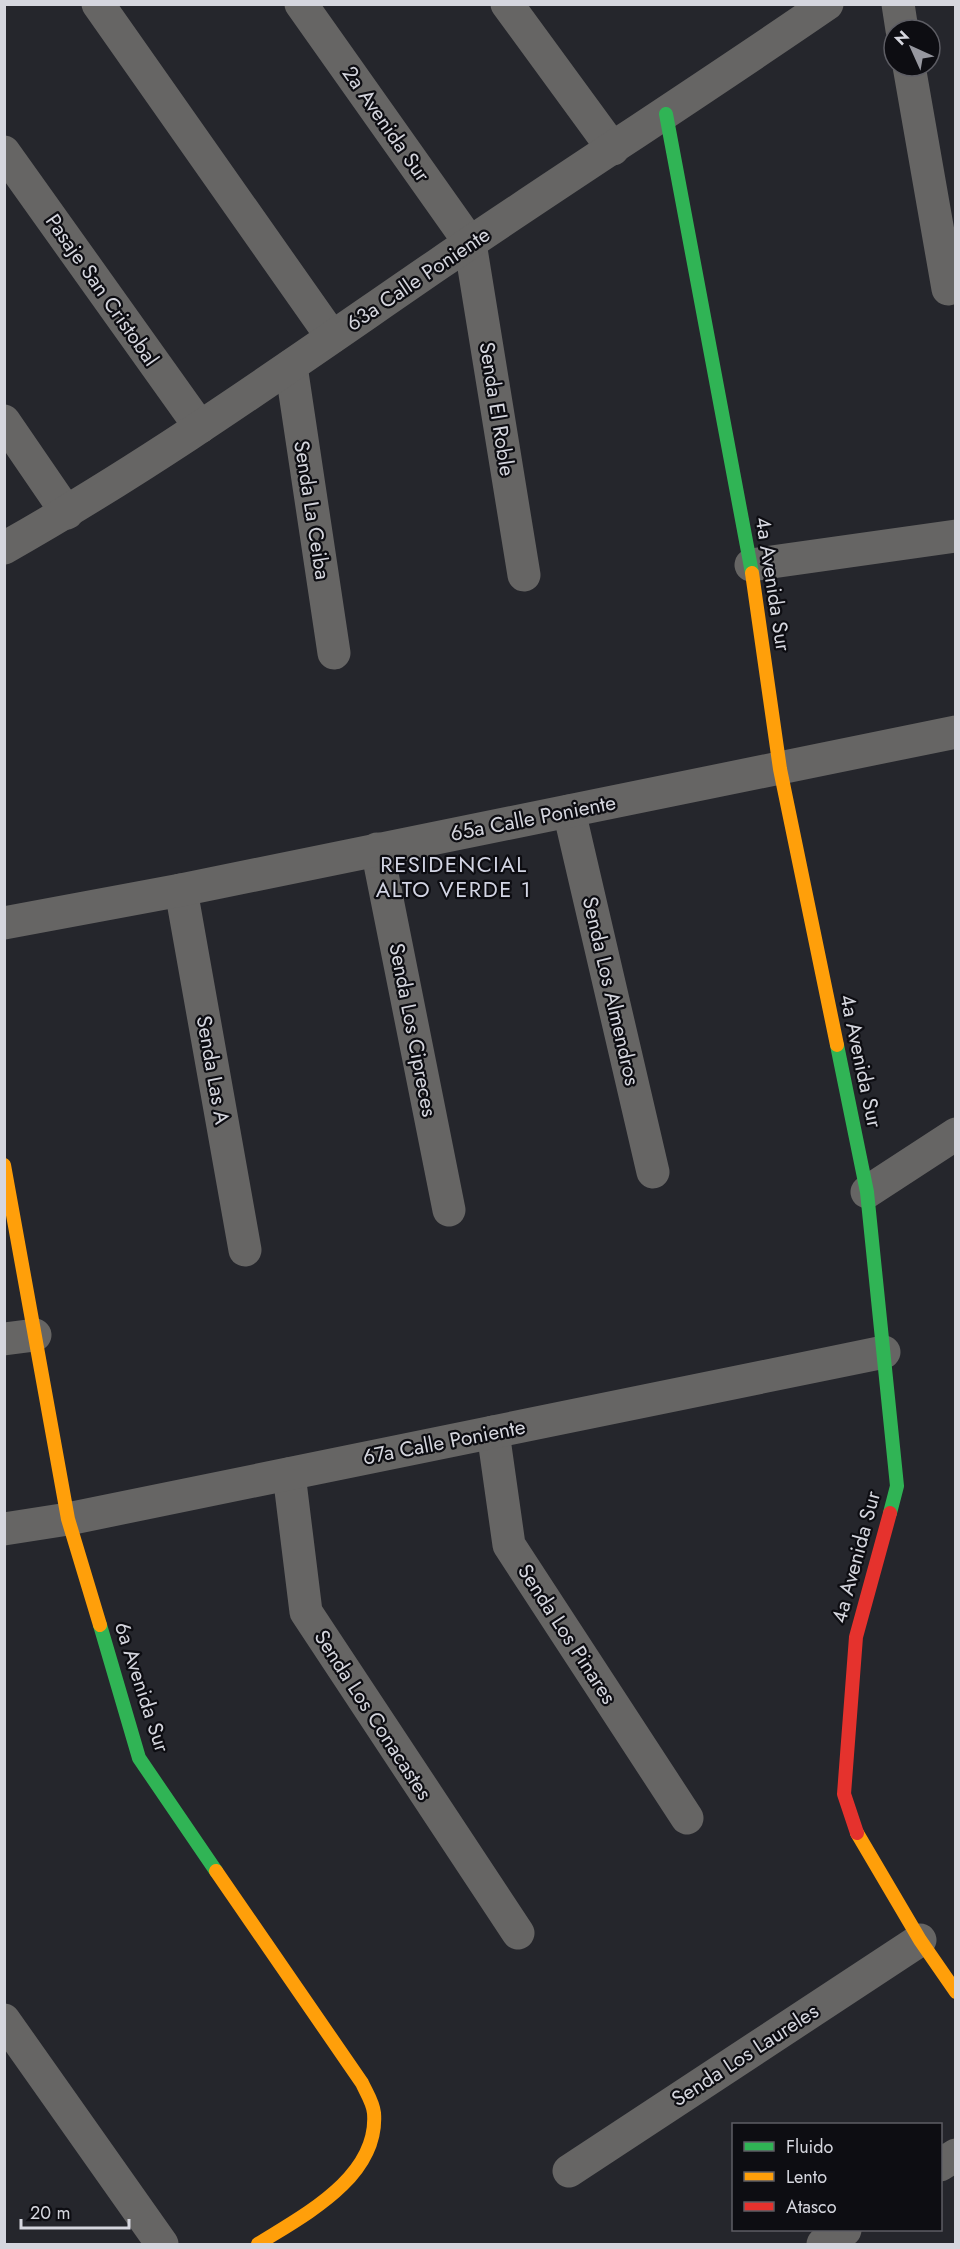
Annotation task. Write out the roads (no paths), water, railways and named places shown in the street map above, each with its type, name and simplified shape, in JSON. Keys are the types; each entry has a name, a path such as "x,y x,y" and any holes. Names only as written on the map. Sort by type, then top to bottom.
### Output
{"street":[{"path":"98,4 332,337"},
{"name":"2a Avenida Sur","path":"301,4 470,243"},
{"path":"507,4 613,148"},
{"name":"63a Calle Poniente","path":"4,548 67,513 200,427 827,4"},
{"path":"911,78 948,288"},
{"name":"4a Avenida Sur","path":"666,114 751,565 780,769 867,1192 897,1486 856,1637 844,1794 857,1833 921,1940 956,1992"},
{"name":"Pasaje San Cristobal","path":"4,152 200,427"},
{"name":"Senda El Roble","path":"470,243 524,575"},
{"name":"Senda La Ceiba","path":"291,366 334,653"},
{"path":"4,421 67,513"},
{"path":"751,565 956,536"},
{"name":"65a Calle Poniente","path":"4,924 956,732"},
{"name":"Senda Los Almendros","path":"570,811 652,1172"},
{"name":"Senda Los Cipreces","path":"378,849 448,1210"},
{"name":"Senda Las A","path":"181,890 245,1250"},
{"path":"867,1192 956,1134"},
{"name":"6a Avenida Sur","path":"4,1165 20,1337 68,1519 139,1758 362,2083 374,2112 373,2134 364,2161 344,2183 316,2206 263,2243"},
{"name":"67a Calle Poniente","path":"4,1529 68,1519 884,1353"},
{"name":"Senda Los Pinares","path":"493,1432 509,1545 687,1818"},
{"name":"Senda Los Conacastes","path":"289,1474 306,1612 518,1933"},
{"name":"Senda Los Laureles","path":"569,2171 921,1940"},
{"path":"4,2020 162,2244"},
{"path":"942,2164 956,2155"},
{"path":"823,2244 842,2231"}],"district":[{"name":"RESIDENCIAL ALTO VERDE 1","path":"454,876"}]}
